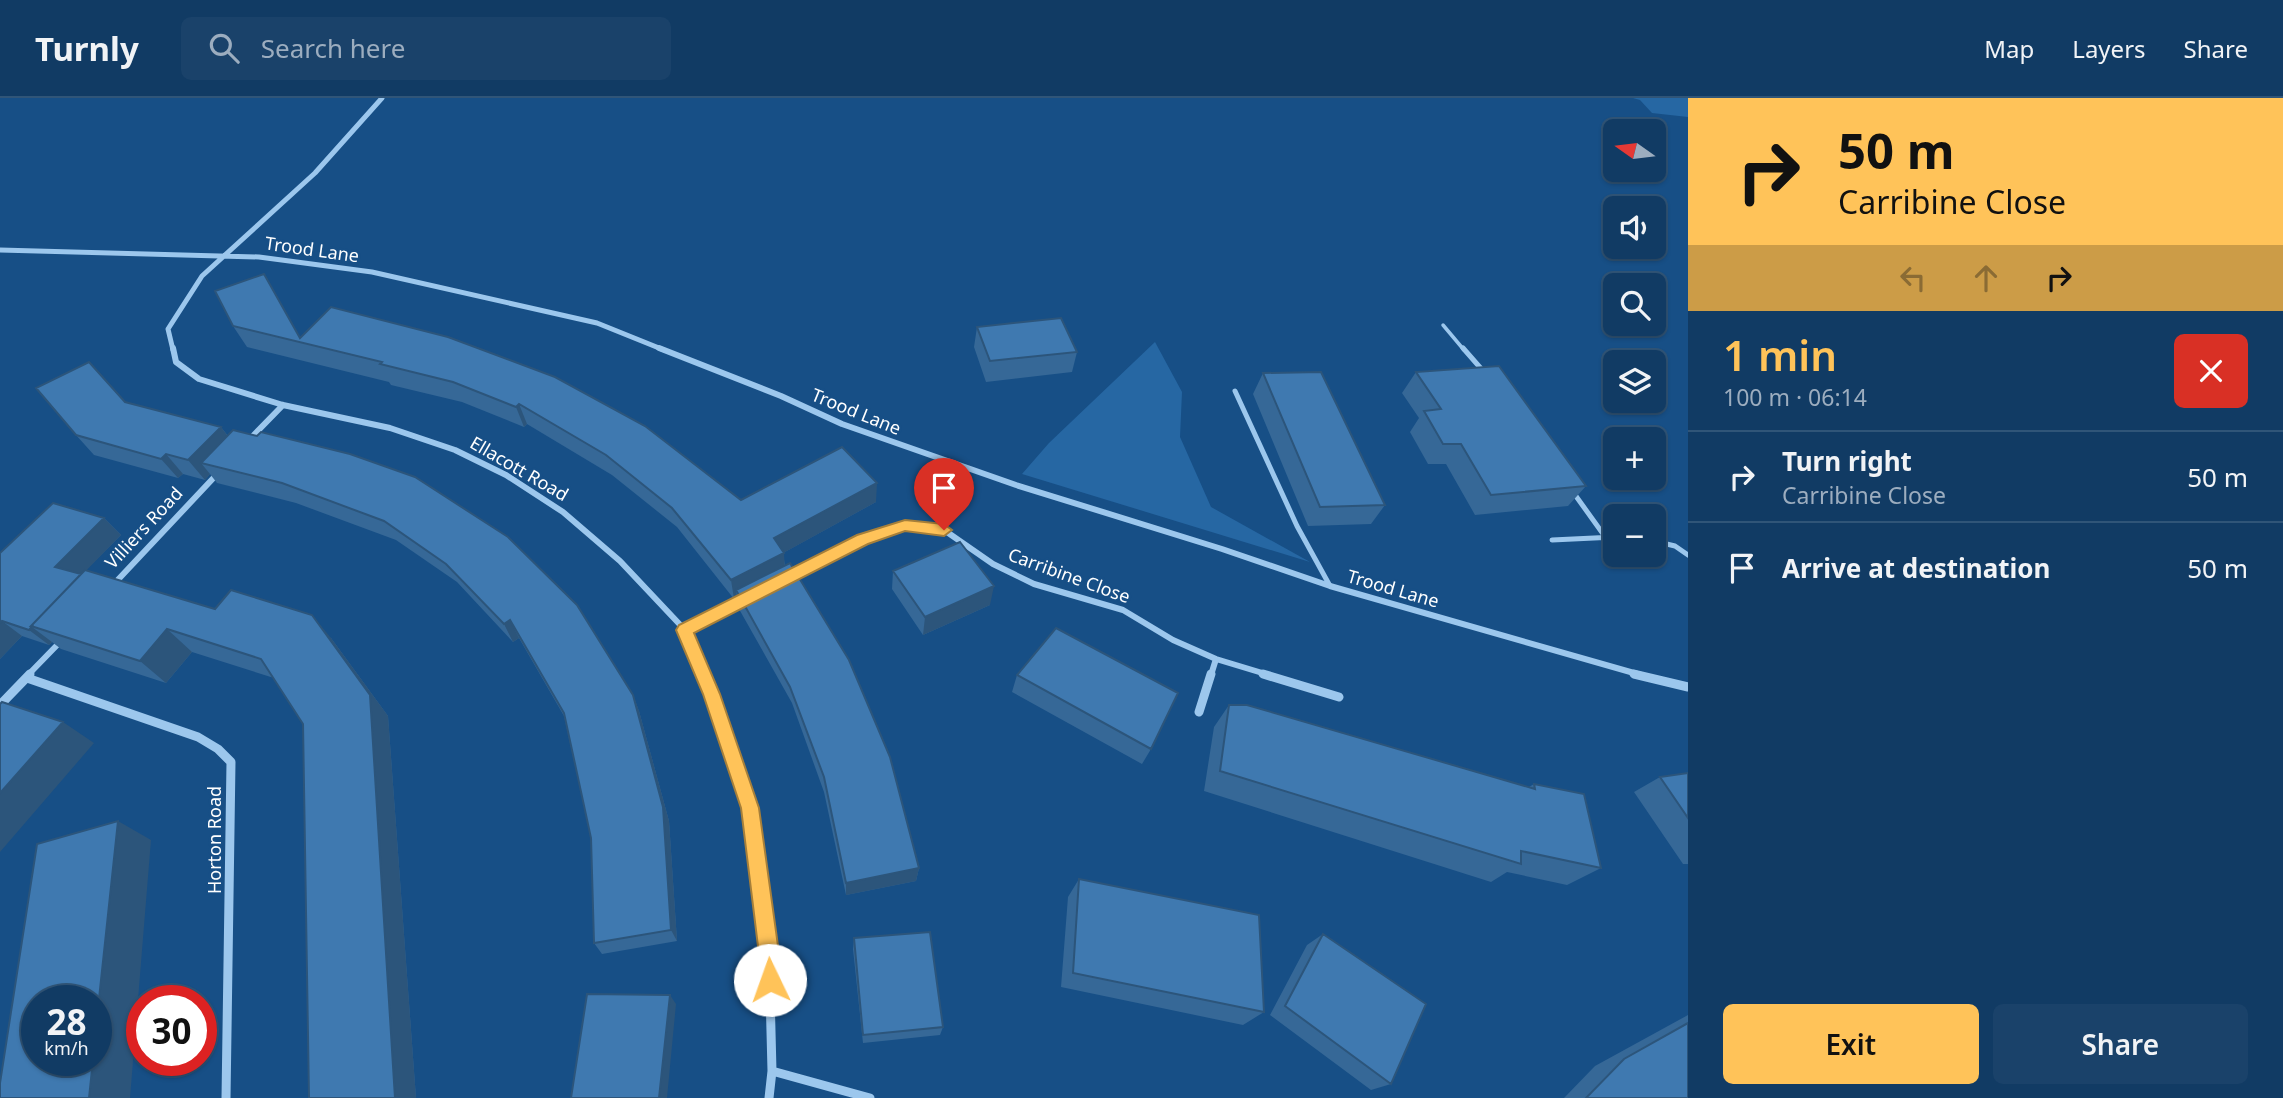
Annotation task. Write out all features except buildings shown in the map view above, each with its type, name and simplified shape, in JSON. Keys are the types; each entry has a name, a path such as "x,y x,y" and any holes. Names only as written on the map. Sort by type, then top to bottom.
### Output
{"street":[{"name":"Ellacott Road","path":"382,98 314,173 202,276 168,329 176,362 199,379 283,404 390,428 455,450 506,475 564,512 620,561 684,630 712,694 750,808 769,953 772,1072 769,1098"},
{"name":"Trood Lane","path":"0,250 259,257 372,272 597,323 886,441 1330,586 1607,667 1688,687"},
{"path":"245,445 283,404"},
{"name":"Villiers Road","path":"110,587 225,466"},
{"name":"Carribine Close","path":"782,580 862,540 905,526 944,530 993,564 1034,584 1123,610 1174,640 1216,659 1339,697"},
{"path":"684,630 749,597"},
{"path":"0,705 64,638"},
{"path":"1199,712 1216,659"},
{"name":"Horton Road","path":"27,678 198,737 218,749 231,762 226,1098"},
{"path":"772,1072 870,1098"}],"lane":[{"path":"1443,325 1488,376"},
{"path":"1235,391 1297,526 1330,586"},
{"path":"1565,482 1603,534"},
{"path":"1552,540 1603,538"},
{"path":"1666,544 1675,546 1688,555"}],"shaded area":[{"path":"1633,98 1688,98 1688,117 1652,113 1640,100"},
{"path":"1155,342 1182,392 1180,437 1211,507 1310,562 1022,474 1049,443"}],"route":[{"path":"770,980 769,953 750,808 712,694 684,630 862,540 905,526 944,530"}]}
